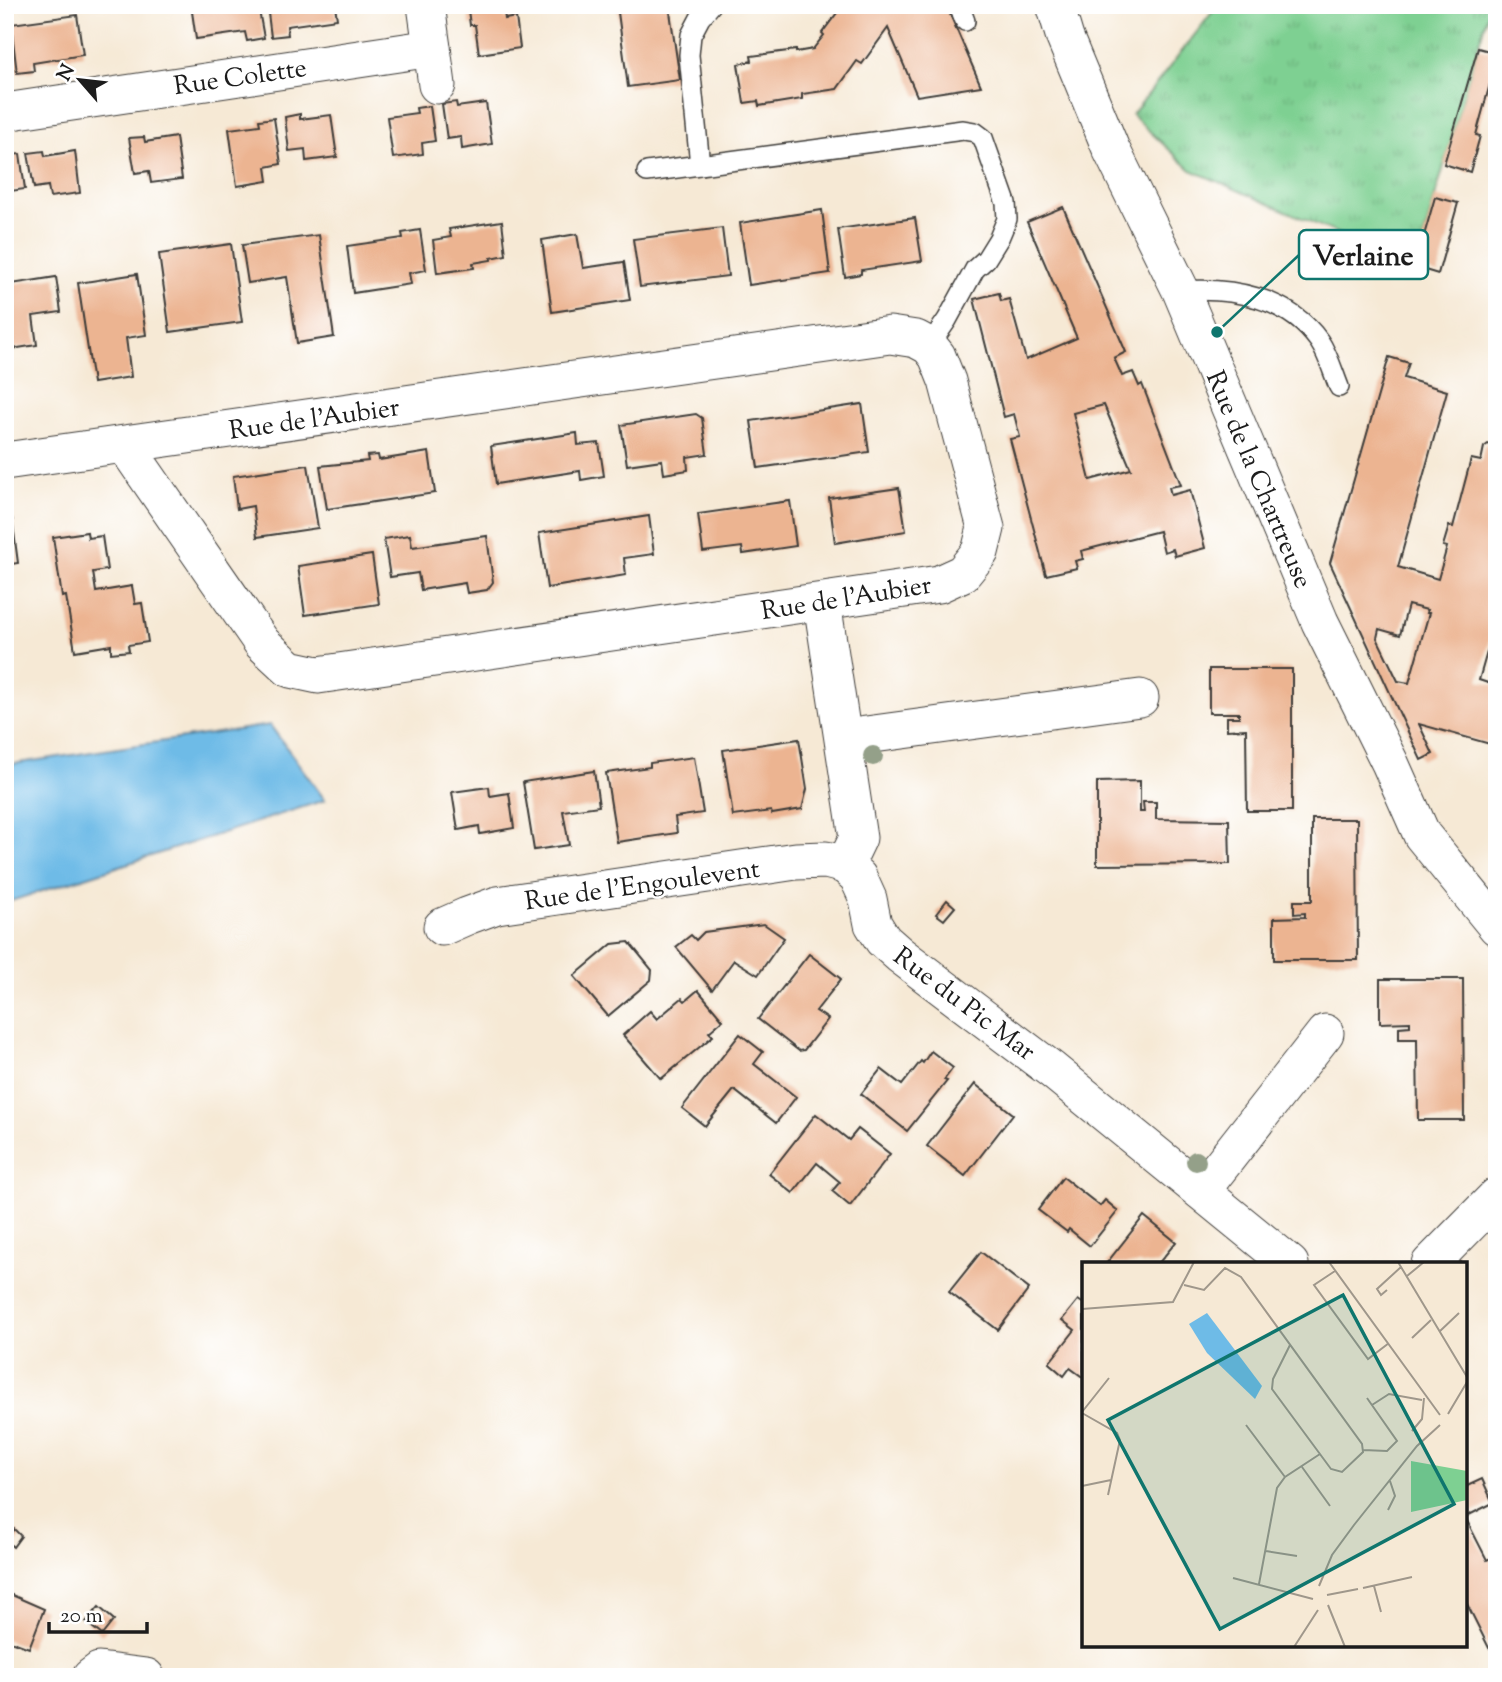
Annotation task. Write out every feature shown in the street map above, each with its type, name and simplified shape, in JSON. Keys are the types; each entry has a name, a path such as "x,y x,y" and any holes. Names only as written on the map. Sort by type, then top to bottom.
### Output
{"street":[{"path":"426,5 438,85"},
{"name":"Rue de la Chartreuse","path":"1055,5 1065,38 1111,149 1181,291 1320,622 1390,763 1422,835 1497,927"},
{"name":"Rue Colette","path":"5,111 432,48"},
{"name":"Rue de l'Aubier","path":"5,461 890,335 916,339 929,346 937,356 947,381 986,528 980,552 963,573 939,584 318,675 290,669 262,643 125,445"},
{"path":"822,602 858,838 845,865"},
{"path":"844,738 1140,698"},
{"name":"Rue de la Chartreuse","path":"1422,835 1497,897"},
{"name":"Rue de l'Engoulevent","path":"442,927 497,905 796,861 826,860 845,865"},
{"name":"Rue du Pic Mar","path":"845,865 858,877 873,924 883,940 1052,1070 1288,1262"},
{"path":"1201,1191 1325,1033"},
{"path":"1432,1262 1497,1196"},
{"path":"91,1677 99,1671 146,1677"}],"lane":[{"path":"700,166 689,55 691,35 711,5"},
{"path":"647,172 963,130 975,132 983,138 1006,203 1007,219 999,238 986,259 975,269 947,320 929,346"},
{"path":"1181,291 1198,289 1240,292 1280,306 1302,322 1321,342 1339,387"}],"green space":[{"path":"1218,5 1490,5 1415,267 1191,170 1132,115"}],"water":[{"path":"270,725 325,800 5,903 5,765"}],"building":[{"path":"191,5 258,5 264,38 247,41 245,32 196,39"},
{"path":"267,5 335,5 337,19 287,26 288,35 271,37"},
{"path":"503,5 505,19 516,17 520,48 479,54 475,25 470,25 468,10"},
{"path":"617,5 669,5 680,80 628,87"},
{"path":"843,5 946,5 981,86 917,96 888,28 862,64 857,61 837,89 802,94 802,99 759,106 758,101 744,103 738,64 752,61 751,56 813,49"},
{"path":"77,15 83,55 33,63 34,71 17,73 11,24"},
{"path":"1478,48 1497,53 1497,76 1494,86 1490,84 1476,135 1480,136 1470,172 1444,164"},
{"path":"456,102 457,107 486,103 492,144 462,149 461,137 447,139 442,104"},
{"path":"430,106 435,141 422,143 423,154 393,158 387,117 417,113 416,108"},
{"path":"300,114 300,119 331,115 337,157 306,161 305,149 289,151 285,117"},
{"path":"274,118 281,164 266,167 268,181 237,186 229,129 260,125 259,120"},
{"path":"144,137 145,142 176,137 182,179 151,183 149,171 135,173 129,138"},
{"path":"44,151 45,156 75,151 80,193 50,197 48,186 34,188 28,153"},
{"path":"20,154 25,189 10,191 11,203 5,204 5,156"},
{"path":"1435,197 1458,203 1438,274 1415,267"},
{"path":"1063,207 1126,352 1114,358 1122,376 1133,372 1139,386 1142,384 1181,485 1169,487 1171,495 1190,490 1205,548 1175,556 1173,549 1164,552 1159,531 1081,551 1083,559 1075,561 1077,568 1046,575 1010,439 1020,437 1014,414 1004,417 974,299 999,293 1001,301 1009,299 1026,360 1077,338 1027,222","holes":["1104,405 1131,469 1090,480 1073,413"]},
{"path":"822,210 830,273 749,285 740,223"},
{"path":"915,218 922,261 861,270 861,274 845,277 838,229"},
{"path":"502,221 506,255 473,263 474,268 437,273 433,240 451,237 449,229"},
{"path":"722,228 728,276 640,287 633,239"},
{"path":"420,230 426,270 409,273 411,284 353,293 347,246 403,238 402,233"},
{"path":"577,234 583,268 624,262 630,300 552,312 542,240"},
{"path":"319,235 334,337 297,343 287,277 248,283 242,245"},
{"path":"231,244 242,322 170,332 159,254"},
{"path":"137,274 146,335 126,338 131,377 93,383 78,283"},
{"path":"56,277 61,312 33,316 37,345 5,350 5,285"},
{"path":"1389,357 1409,363 1404,378 1447,391 1398,567 1438,579 1447,547 1443,546 1449,526 1453,527 1471,459 1481,461 1484,447 1488,444 1497,447 1497,617 1479,680 1497,686 1497,746 1419,724 1433,754 1421,760 1330,563","holes":["1408,605 1427,610 1426,613 1429,613 1409,683 1398,681 1377,638 1379,629 1400,635"]},
{"path":"862,404 869,452 758,468 751,421"},
{"path":"696,414 702,418 707,454 687,457 688,470 664,474 662,460 627,465 621,425"},
{"path":"577,433 578,445 599,443 604,476 581,480 580,471 496,484 491,446"},
{"path":"429,452 435,493 327,509 320,466 368,461 367,456 378,455 379,460"},
{"path":"308,465 318,528 257,537 253,506 237,509 233,476"},
{"path":"899,488 906,531 835,543 829,498"},
{"path":"790,501 796,546 743,554 742,547 703,552 698,514"},
{"path":"649,516 654,554 624,558 626,575 547,588 539,533"},
{"path":"12,517 18,563 5,565 5,518"},
{"path":"87,532 88,538 102,536 107,570 93,572 96,592 132,586 135,604 142,603 148,642 128,645 129,651 111,653 111,645 75,651 66,596 62,597 53,537"},
{"path":"410,535 412,547 487,536 493,582 487,590 467,593 465,583 421,590 418,573 390,577 384,539"},
{"path":"372,555 379,604 305,615 298,566"},
{"path":"1209,669 1292,669 1292,811 1247,811 1246,729 1227,730 1227,717 1239,717 1239,713 1209,713"},
{"path":"799,739 807,789 802,809 733,816 723,750"},
{"path":"694,757 703,813 675,817 677,833 617,842 606,773"},
{"path":"594,771 599,806 563,811 569,845 534,850 523,782"},
{"path":"1140,781 1140,812 1144,812 1143,802 1156,802 1156,819 1229,820 1230,864 1097,865 1097,782"},
{"path":"489,787 490,796 509,793 514,828 480,834 479,826 458,830 452,792"},
{"path":"1312,819 1357,819 1358,960 1274,960 1274,918 1305,917 1305,913 1294,914 1294,901 1312,901"},
{"path":"947,900 955,907 944,920 936,914"},
{"path":"764,924 784,938 758,975 734,960 712,990 676,947 691,935 696,940 704,932"},
{"path":"629,942 652,970 651,980 608,1016 574,976 612,944"},
{"path":"809,954 841,979 816,1011 828,1019 804,1050 799,1051 758,1019"},
{"path":"1380,979 1463,979 1464,1120 1418,1120 1417,1039 1399,1039 1399,1027 1410,1026 1410,1022 1380,1023"},
{"path":"698,990 723,1020 709,1032 713,1036 661,1079 623,1035 650,1011 657,1019 682,998 685,1001"},
{"path":"740,1034 763,1052 754,1064 796,1097 776,1123 734,1090 705,1126 682,1108"},
{"path":"931,1051 953,1068 944,1080 947,1081 907,1131 861,1094 881,1069 902,1085"},
{"path":"975,1084 1013,1114 965,1176 927,1146"},
{"path":"816,1114 849,1140 858,1129 890,1154 850,1206 832,1191 840,1182 817,1163 793,1193 769,1174"},
{"path":"1063,1177 1100,1206 1105,1200 1118,1211 1090,1246 1038,1210"},
{"path":"1144,1216 1176,1242 1160,1262 1108,1262"},
{"path":"981,1252 1029,1289 998,1330 949,1292"},
{"path":"1078,1300 1082,1303 1082,1377 1070,1368 1064,1376 1049,1363 1075,1330 1062,1320"},
{"path":"1482,1479 1493,1503 1467,1516 1467,1486"},
{"path":"1467,1521 1487,1560 1497,1555 1497,1644 1489,1648 1467,1604"},
{"path":"14,1529 21,1536 13,1547 5,1540"},
{"path":"5,1592 44,1609 29,1648 5,1639"},
{"path":"99,1607 114,1620 102,1635 86,1622"}],"place":[{"name":"Verlaine","path":"1217,332"}]}
